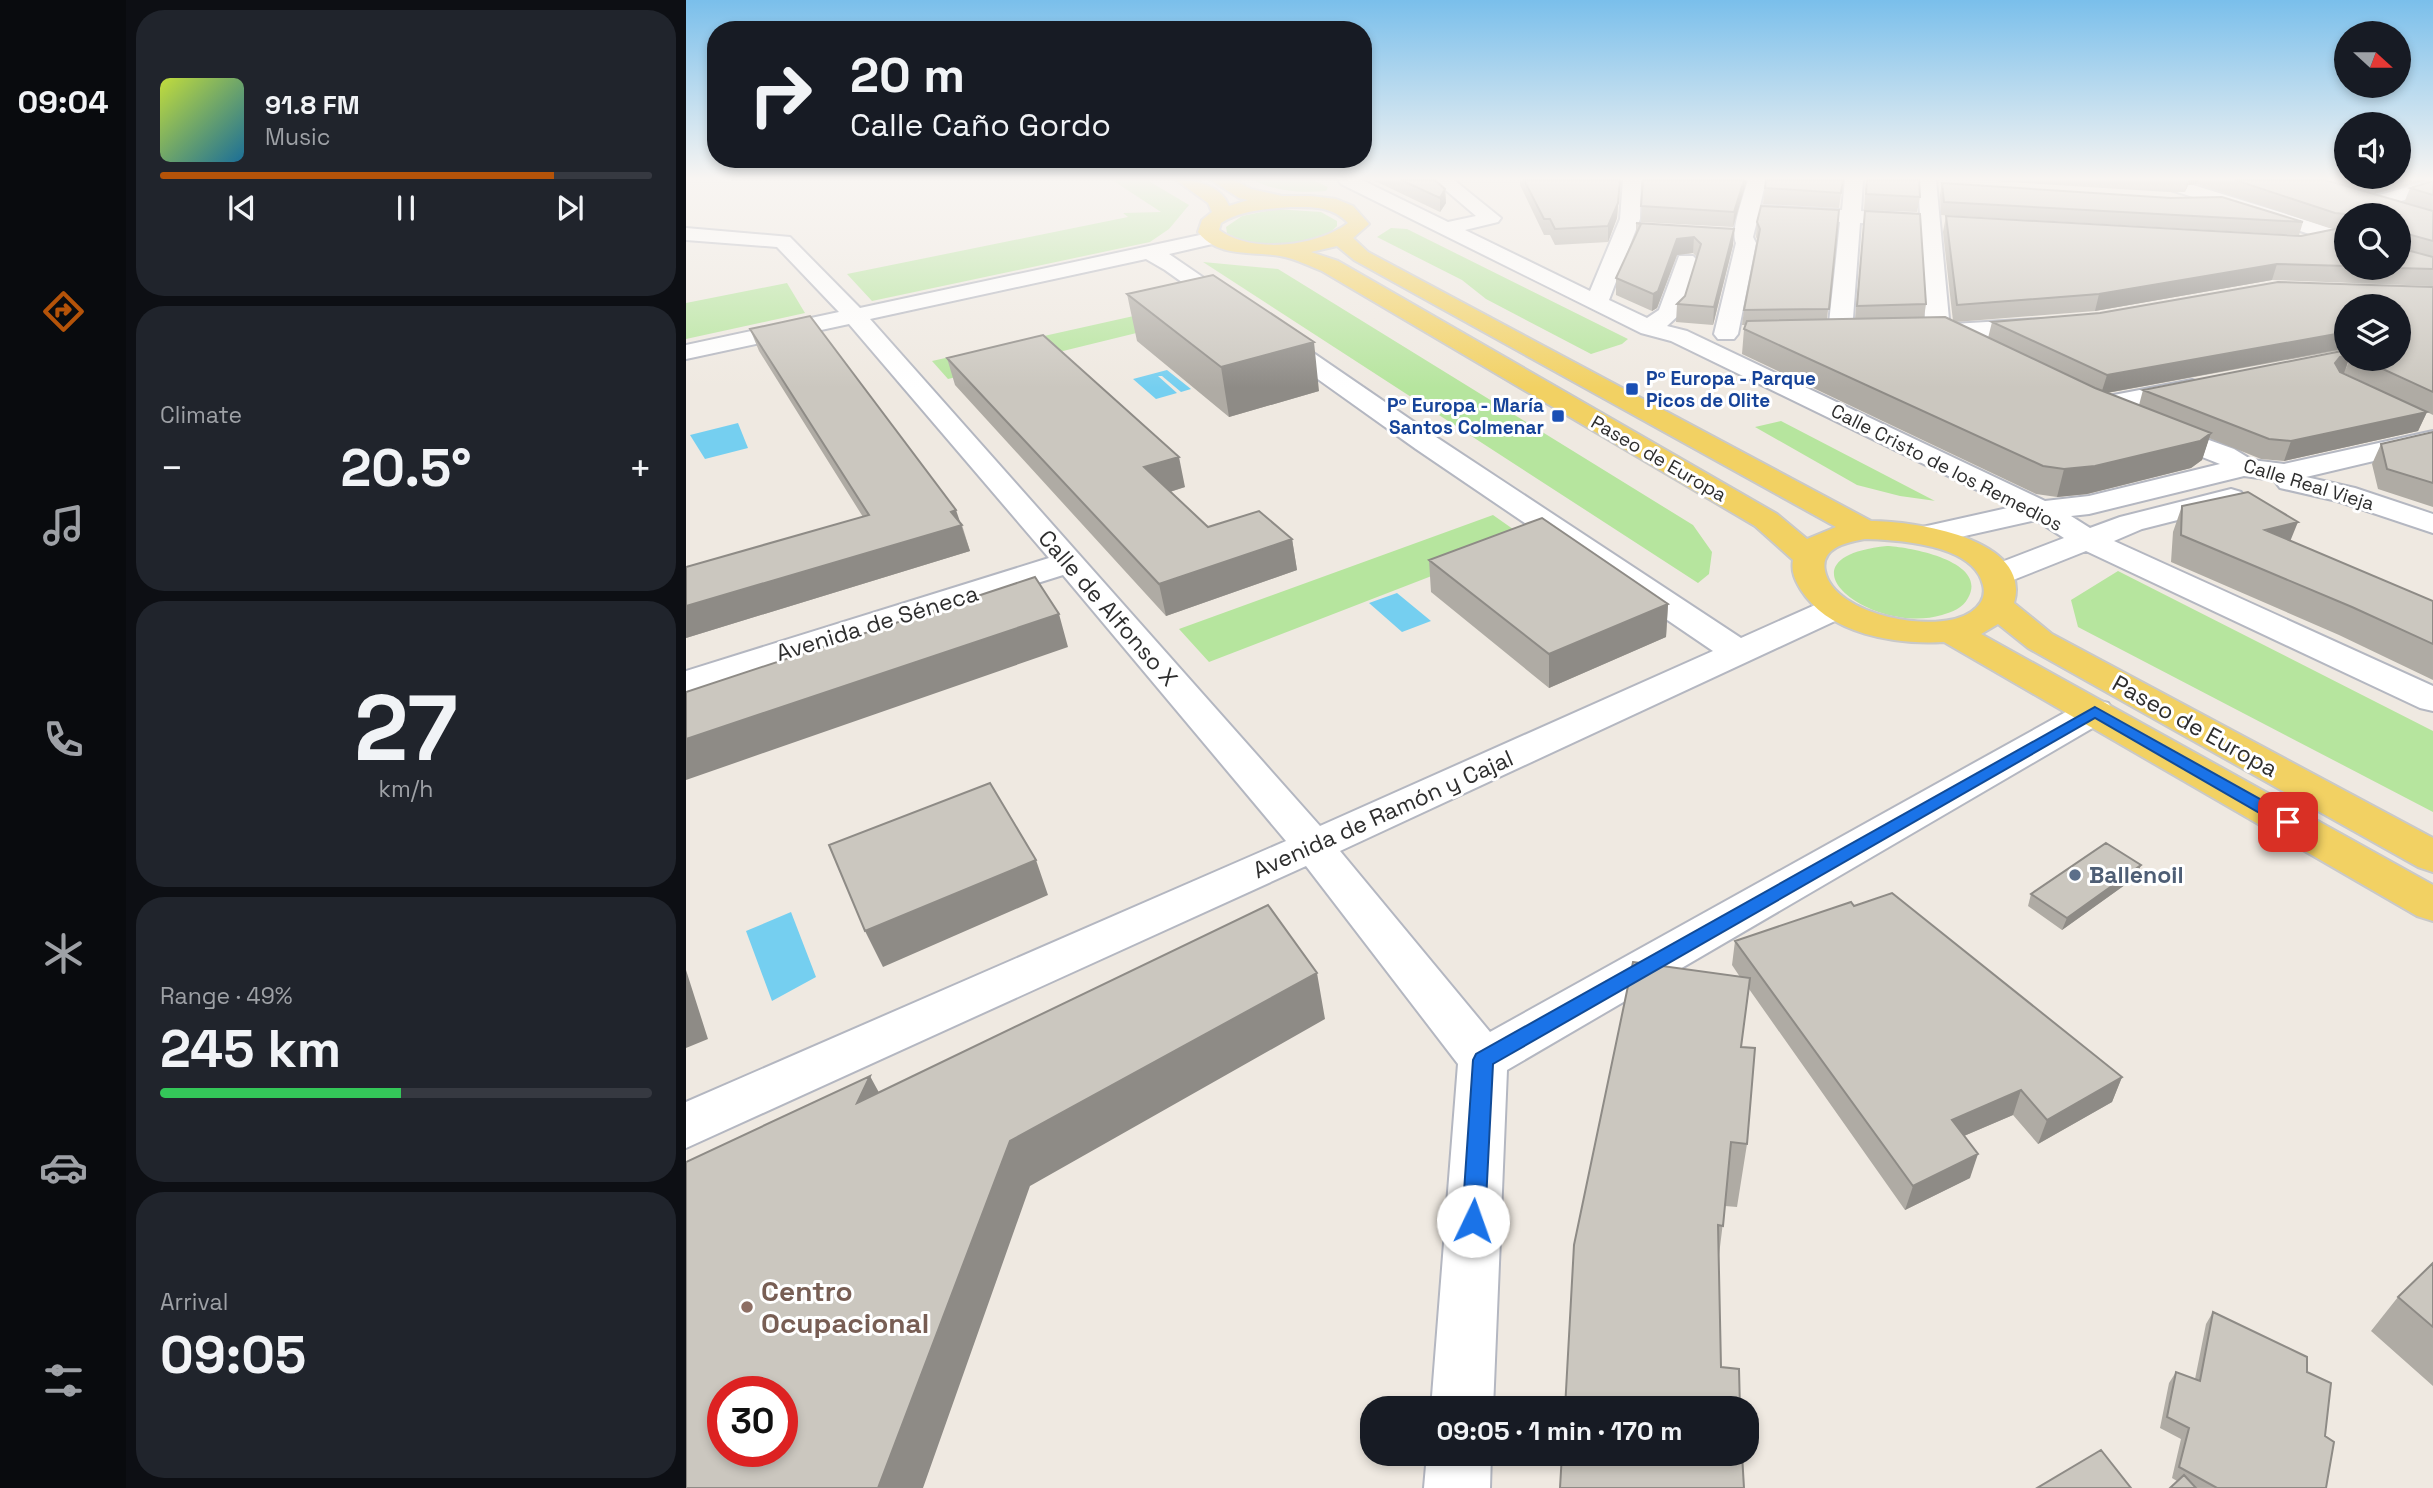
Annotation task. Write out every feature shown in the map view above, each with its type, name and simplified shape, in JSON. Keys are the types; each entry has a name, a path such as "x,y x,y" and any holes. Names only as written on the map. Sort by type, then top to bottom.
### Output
{"main road":[{"name":"Paseo de Europa","path":"1282,249 1330,266 1766,520 1810,558"},
{"name":"Paseo de Europa","path":"1358,249 1361,256 1864,530 1929,535 1973,552 1987,562 1998,591 2040,641 2433,857"},
{"path":"1864,530 1833,537 1819,546 1810,558 1809,573 1815,589 1836,608 1881,627 1916,632 1950,631 1979,623 1998,591"},
{"name":"Paseo de Europa","path":"1950,631 2433,905"}],"street":[{"name":"Calle de Alfonso X","path":"791,249 855,316 1313,846 1483,1060"},
{"path":"686,352 1167,249"},
{"name":"Calle Cristo de los Remedios","path":"1490,249 1649,328 1679,336 2040,510 2089,541 2433,701"},
{"path":"1597,302 1617,249"},
{"path":"1726,334 1745,249"},
{"path":"1840,332 1849,249"},
{"path":"1933,249 1937,320 1946,332 1993,355"},
{"path":"1151,253 1173,265 1426,443 1738,652"},
{"path":"1649,328 1669,313 1686,260"},
{"path":"1893,332 1991,331 2056,325"},
{"path":"1815,332 1866,332"},
{"path":"1679,336 1752,334"},
{"name":"Calle Real Vieja","path":"2216,383 2086,400 2224,455 2244,467 2345,494 2433,524"},
{"path":"1998,591 2089,541 2131,523 2287,477 2433,439"},
{"path":"1929,535 2040,510 2089,505 2244,467"},
{"name":"Avenida de Séneca","path":"686,683 1068,563"},
{"name":"Avenida de Ramón y Cajal","path":"686,1126 1313,846 1836,608"},
{"path":"1463,1396 1483,1060 2095,711"},
{"path":"1457,1488 1458,1466"}],"green space":[{"path":"968,249 1115,249 872,301 847,274"},
{"path":"1402,249 1448,249 1628,339 1622,344 1591,354 1486,299 1462,280"},
{"path":"1203,262 1278,269 1693,525 1712,552 1709,574 1698,583"},
{"path":"787,283 805,313 686,339 686,303"},
{"path":"1192,303 1210,315 948,379 932,361"},
{"path":"1781,421 1935,501 1900,496 1857,485 1755,427"},
{"path":"1493,515 1527,539 1209,662 1179,629"},
{"path":"1887,546 1928,553 1957,566 1967,574 1971,585 1966,601 1946,614 1915,619 1888,615 1863,606 1845,593 1835,579 1837,565 1853,553"},
{"path":"2118,571 2433,731 2433,812 2078,627 2071,600"}],"water":[{"path":"1167,370 1191,389 1181,392 1162,376 1158,376 1177,393 1156,399 1133,379"},
{"path":"738,423 748,448 705,459 690,435"},
{"path":"1397,593 1431,621 1402,632 1369,603"},
{"path":"791,912 816,977 772,1001 746,931"}],"building":[{"path":"1629,249 1673,249 1658,291 1653,294 1616,278"},
{"path":"1699,249 1729,249 1714,307 1677,304 1685,296"},
{"path":"1756,249 1835,249 1829,309 1744,310"},
{"path":"1862,249 1922,249 1926,304 1857,306"},
{"path":"1950,249 2334,249 2334,266 2277,264 2099,294 1957,305"},
{"path":"2411,251 2433,257 2433,269 2411,268"},
{"path":"1213,275 1314,342 1221,367 1127,294"},
{"path":"2278,282 2433,287 2433,392 2387,371 2411,371 2411,294 2334,294 2334,334 2107,375 1992,322 2100,313"},
{"path":"810,316 956,510 951,512 962,525 686,606 686,567 869,515 750,329"},
{"path":"1945,317 2095,388 2211,433 2200,441 2095,466 2064,469 2043,466 1744,329 1747,321"},
{"path":"1043,335 1179,457 1144,467 1208,527 1259,511 1292,539 1159,584 947,358"},
{"path":"2334,353 2334,371 2339,371 2427,412 2291,441 2269,439 2143,390"},
{"path":"2433,432 2433,483 2387,469 2381,444"},
{"path":"2248,492 2298,522 2265,530 2433,601 2433,644 2181,535 2182,506"},
{"path":"1542,518 1668,604 1549,654 1429,560"},
{"path":"1035,577 1059,614 686,739 686,692"},
{"path":"990,783 1036,860 865,931 829,845"},
{"path":"2106,843 2141,865 2067,918 2031,894"},
{"path":"1892,893 2122,1077 2047,1120 2021,1090 1952,1120 1978,1154 1913,1186 1735,941 1851,902 1854,906"},
{"path":"1268,905 1317,973 1010,1141 878,1488 686,1488 686,1162 870,1076 857,1103"},
{"path":"1633,962 1750,978 1741,1047 1755,1048 1747,1144 1731,1142 1723,1226 1718,1225 1721,1367 1739,1369 1740,1396 1566,1396 1574,1245"},
{"path":"2433,1263 2433,1327 2398,1297"},
{"path":"2213,1312 2307,1357 2307,1372 2331,1383 2325,1436 2334,1442 2326,1488 2217,1488 2179,1467 2189,1428 2167,1417 2176,1372 2200,1381"},
{"path":"2101,1450 2131,1488 2037,1488"},
{"path":"1561,1466 1743,1466 1744,1488 1560,1488"},
{"path":"2184,1475 2196,1488 2170,1488"}],"place":[{"name":"Pº Europa - Parque Picos de Olite","path":"1632,389"},
{"name":"Pº Europa - María Santos Colmenar","path":"1558,416"},
{"name":"Ballenoil","path":"2075,875"},
{"name":"Centro Ocupacional","path":"747,1307"}],"route":[{"path":"1473,1221 1483,1060 2095,711 2288,822"}]}
